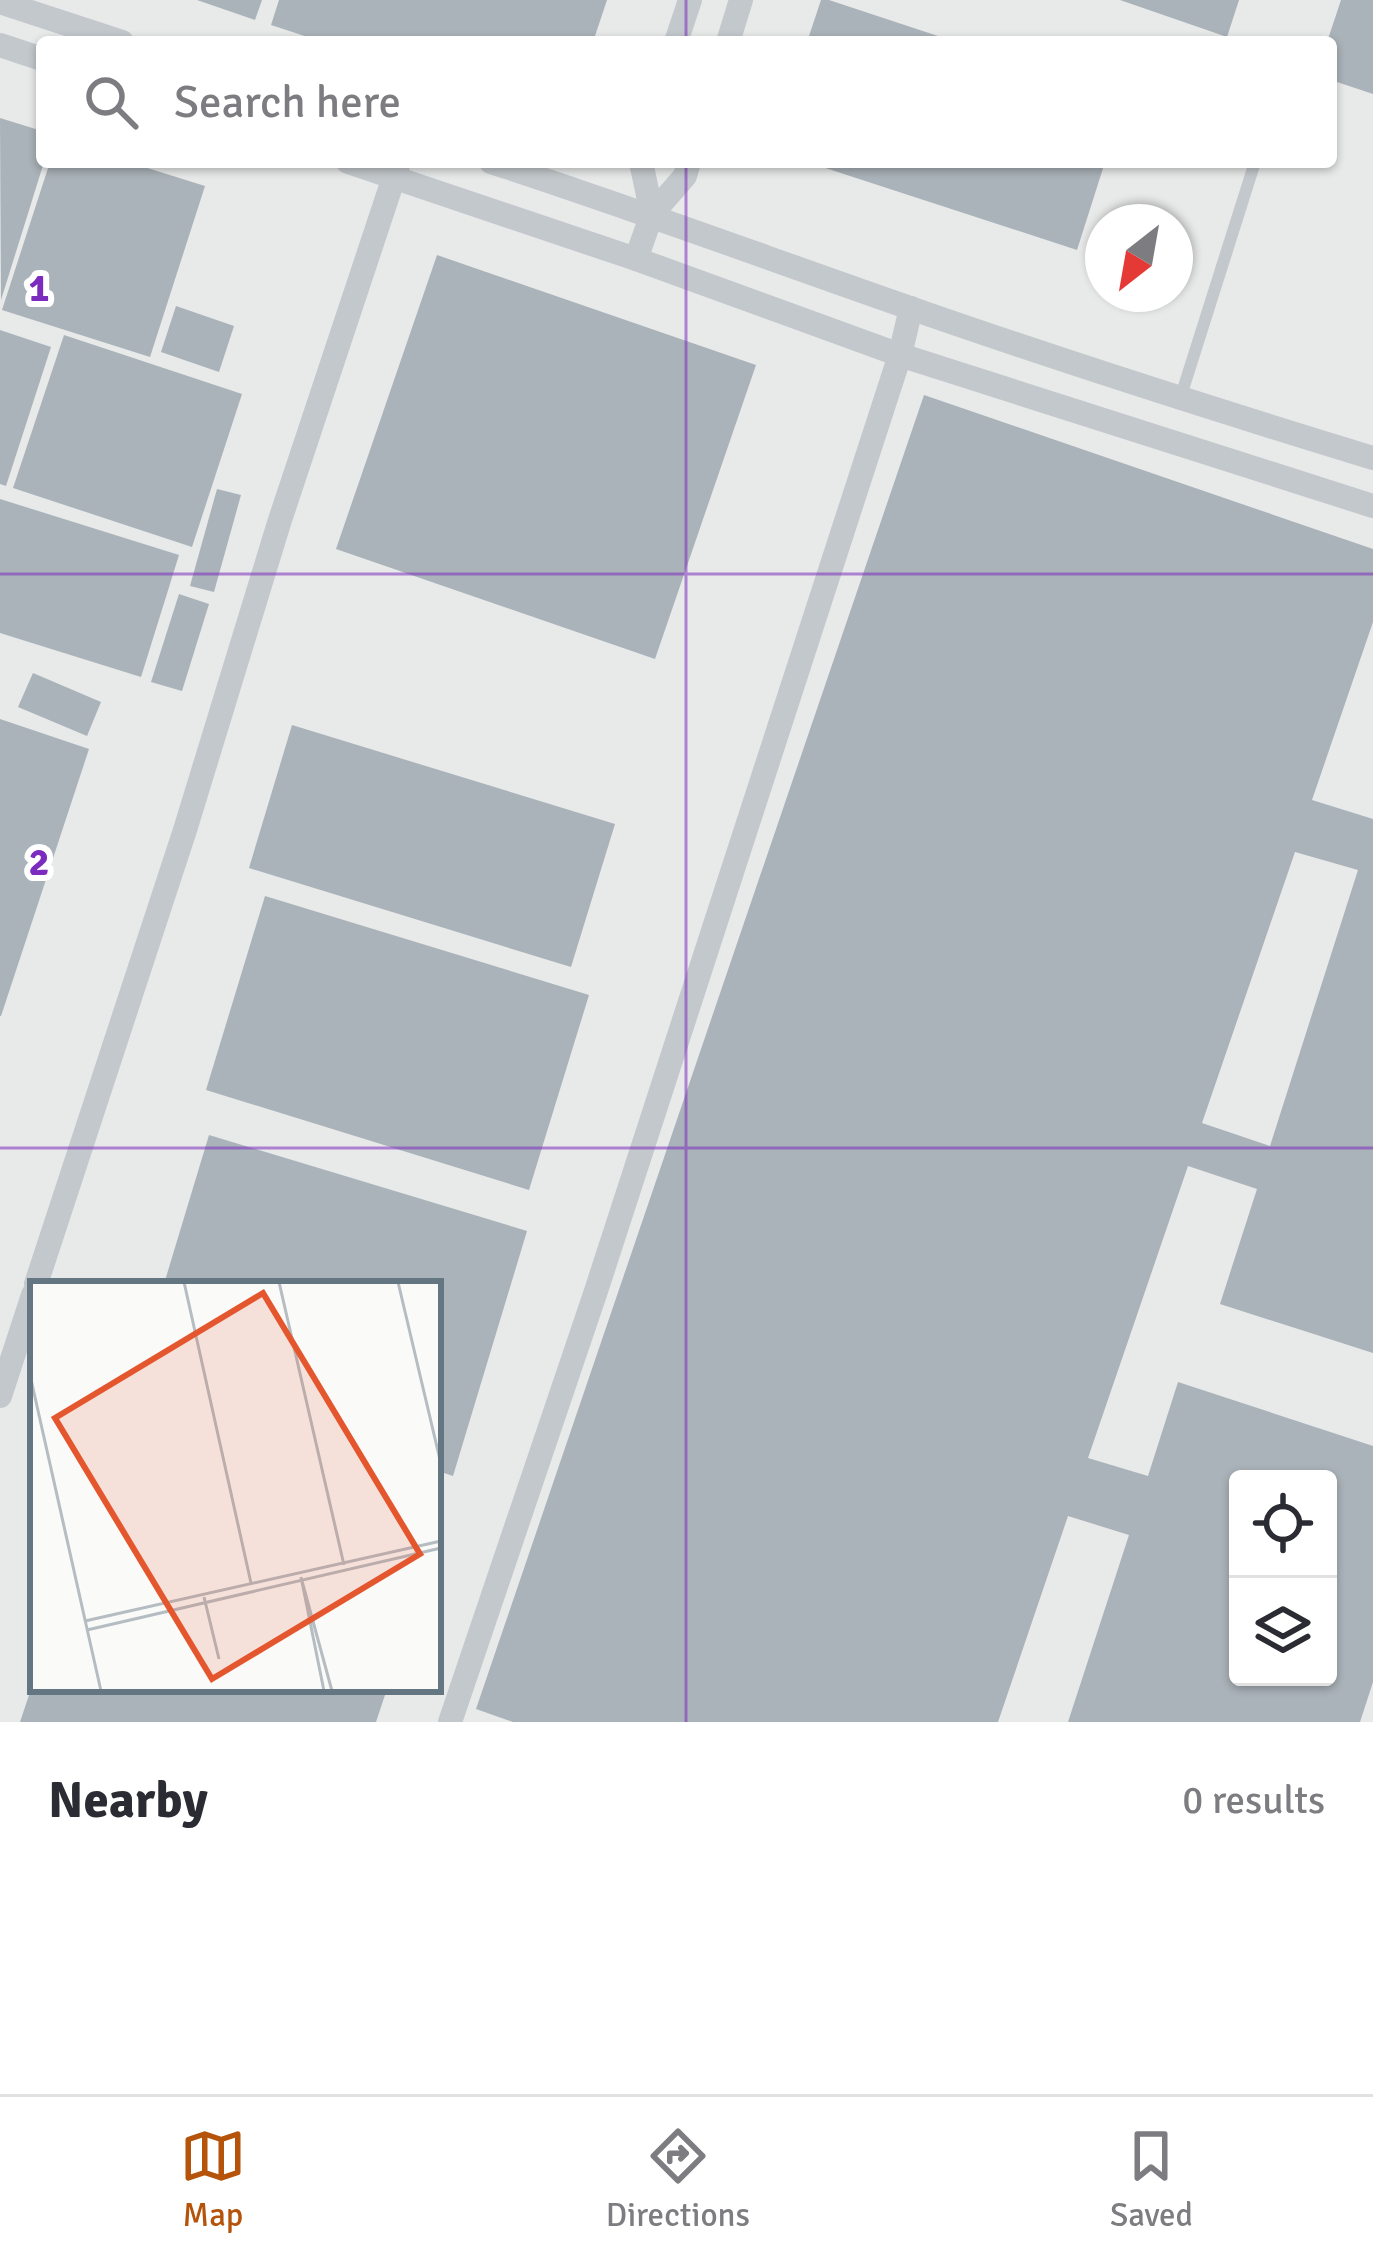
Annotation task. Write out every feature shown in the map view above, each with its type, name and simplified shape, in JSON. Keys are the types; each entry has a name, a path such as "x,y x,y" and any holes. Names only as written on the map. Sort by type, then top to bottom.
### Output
{"street":[{"path":"678,36 690,0"},
{"path":"730,36 741,0"},
{"path":"0,2 104,36"},
{"path":"0,45 36,57"},
{"path":"510,168 1180,400 1373,458"},
{"path":"642,168 652,214"},
{"path":"636,259 652,214 687,168"},
{"path":"37,1281 397,170 900,356 1373,506"},
{"path":"450,1722 596,1291 900,356 911,308"},
{"path":"1168,440 1180,400"},
{"path":"0,1396 30,1303"}],"lane":[{"path":"1180,400 1253,168"}],"shaded area":[{"path":"0,0 1373,0 1373,1722 0,1722"}],"building":[{"path":"197,0 262,0 255,20"},
{"path":"279,0 607,0 595,36 305,36 271,25"},
{"path":"821,0 829,0 938,36 809,36"},
{"path":"1120,0 1239,0 1224,36"},
{"path":"1341,0 1373,0 1373,94 1337,82 1337,36 1329,36"},
{"path":"0,118 36,129 36,168 42,168 1,300"},
{"path":"48,168 147,168 205,186 150,357 2,310"},
{"path":"825,168 1103,168 1092,204 1085,204 1077,250"},
{"path":"437,255 756,365 655,659 336,549"},
{"path":"176,306 234,326 219,372 161,352"},
{"path":"0,330 51,347 6,486 0,484"},
{"path":"64,335 242,394 192,547 13,488"},
{"path":"924,395 1373,549 1373,622 1312,800 1373,819 1373,1353 1220,1304 1257,1189 1188,1166 1088,1458 1148,1476 1178,1382 1373,1446 1373,1682 1360,1722 1068,1722 1129,1535 1068,1516 998,1722 513,1722 476,1709","holes":["1295,852 1358,870 1270,1146 1202,1123"]},
{"path":"217,489 241,495 214,592 190,586"},
{"path":"0,499 179,555 141,677 0,633"},
{"path":"179,594 209,604 182,691 151,682"},
{"path":"33,673 101,702 87,736 18,707"},
{"path":"0,719 89,749 1,1016 0,1016"},
{"path":"292,725 615,824 571,967 249,868"},
{"path":"265,896 589,995 529,1190 206,1090"},
{"path":"209,1135 527,1231 453,1476 441,1472 441,1281 165,1281"},
{"path":"30,1692 386,1692 376,1722 20,1722"}]}
